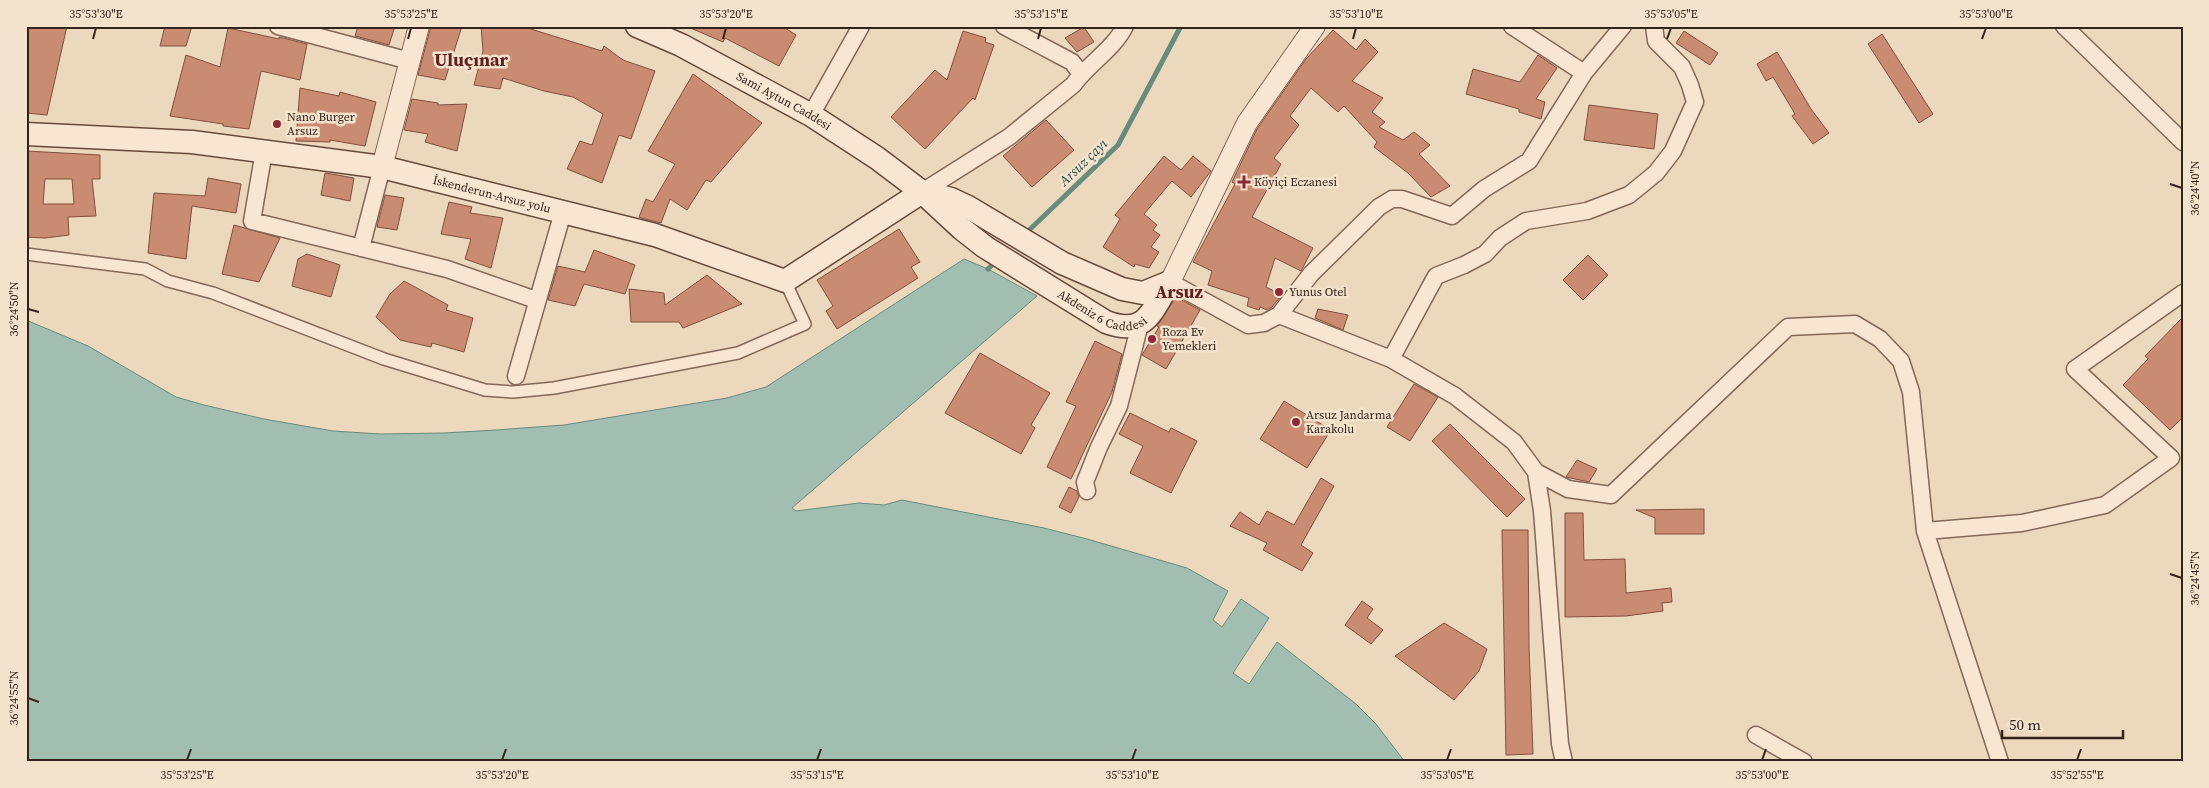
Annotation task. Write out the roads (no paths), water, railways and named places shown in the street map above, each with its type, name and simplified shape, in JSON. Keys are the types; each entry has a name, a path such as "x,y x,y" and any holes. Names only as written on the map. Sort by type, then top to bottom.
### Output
{"main road":[{"name":"Sami Aytun Caddesi","path":"637,26 681,45 811,114 877,158 922,192"},
{"name":"İskenderun-Arsuz yolu","path":"26,134 192,142 382,167 654,235 785,282"},
{"name":"Akdeniz 6 Caddesi","path":"922,192 951,199 968,207 1042,252 1085,274 1133,293 1143,293 1170,282"},
{"name":"Akdeniz 6 Caddesi","path":"922,192 972,237 1070,300 1116,325 1126,327 1140,324 1148,316 1170,282"},
{"path":"785,282 922,192"}],"street":[{"path":"278,26 410,61"},
{"path":"361,248 419,26"},
{"path":"811,114 861,26"},
{"path":"1004,26 1072,62 1081,74"},
{"path":"922,192 1009,137 1074,85 1081,74 1121,35 1125,26"},
{"path":"1315,26 1247,123 1170,282 1248,325 1264,323 1279,315 1310,274 1379,207 1392,199 1402,198 1452,216 1484,189 1529,160 1584,73 1622,26"},
{"path":"1512,26 1584,73"},
{"path":"1391,359 1436,276 1464,265 1484,254 1500,238 1526,221 1587,211 1629,195 1656,173 1673,151 1695,102 1682,67 1656,41 1654,26"},
{"path":"2064,26 2183,142"},
{"path":"264,151 252,221 447,269 536,300"},
{"path":"516,376 536,300 563,212"},
{"path":"26,254 145,268 168,281 213,293 384,359 485,390 513,392 554,388 738,353 805,324 785,282"},
{"path":"1925,531 2022,523 2106,505 2171,458 2075,369 2183,293"},
{"path":"1279,315 1391,359 1456,396 1514,442 1536,472 1568,490 1611,495 1788,327 1855,324 1880,339 1901,361 1911,392 1925,531 2000,762"},
{"path":"1087,491 1085,482 1099,447 1120,406 1140,324"},
{"path":"1536,472 1542,511 1560,744 1564,762"},
{"path":"1756,735 1804,762"}],"waterway":[{"name":"Arsuz çayı","path":"1024,235 1118,145 1181,26"},
{"name":"Arsuz çayı","path":"988,269 996,261"}],"place":[{"name":"Nano Burger Arsuz","path":"277,124"},
{"name":"Köyiçi Eczanesi","path":"1244,182"},
{"name":"Yunus Otel","path":"1279,292"},
{"name":"Roza Ev Yemekleri","path":"1152,339"},
{"name":"Arsuz Jandarma Karakolu","path":"1296,422"}],"district":[{"name":"Uluçınar","path":"471,59"},
{"name":"Arsuz","path":"1179,291"}]}
